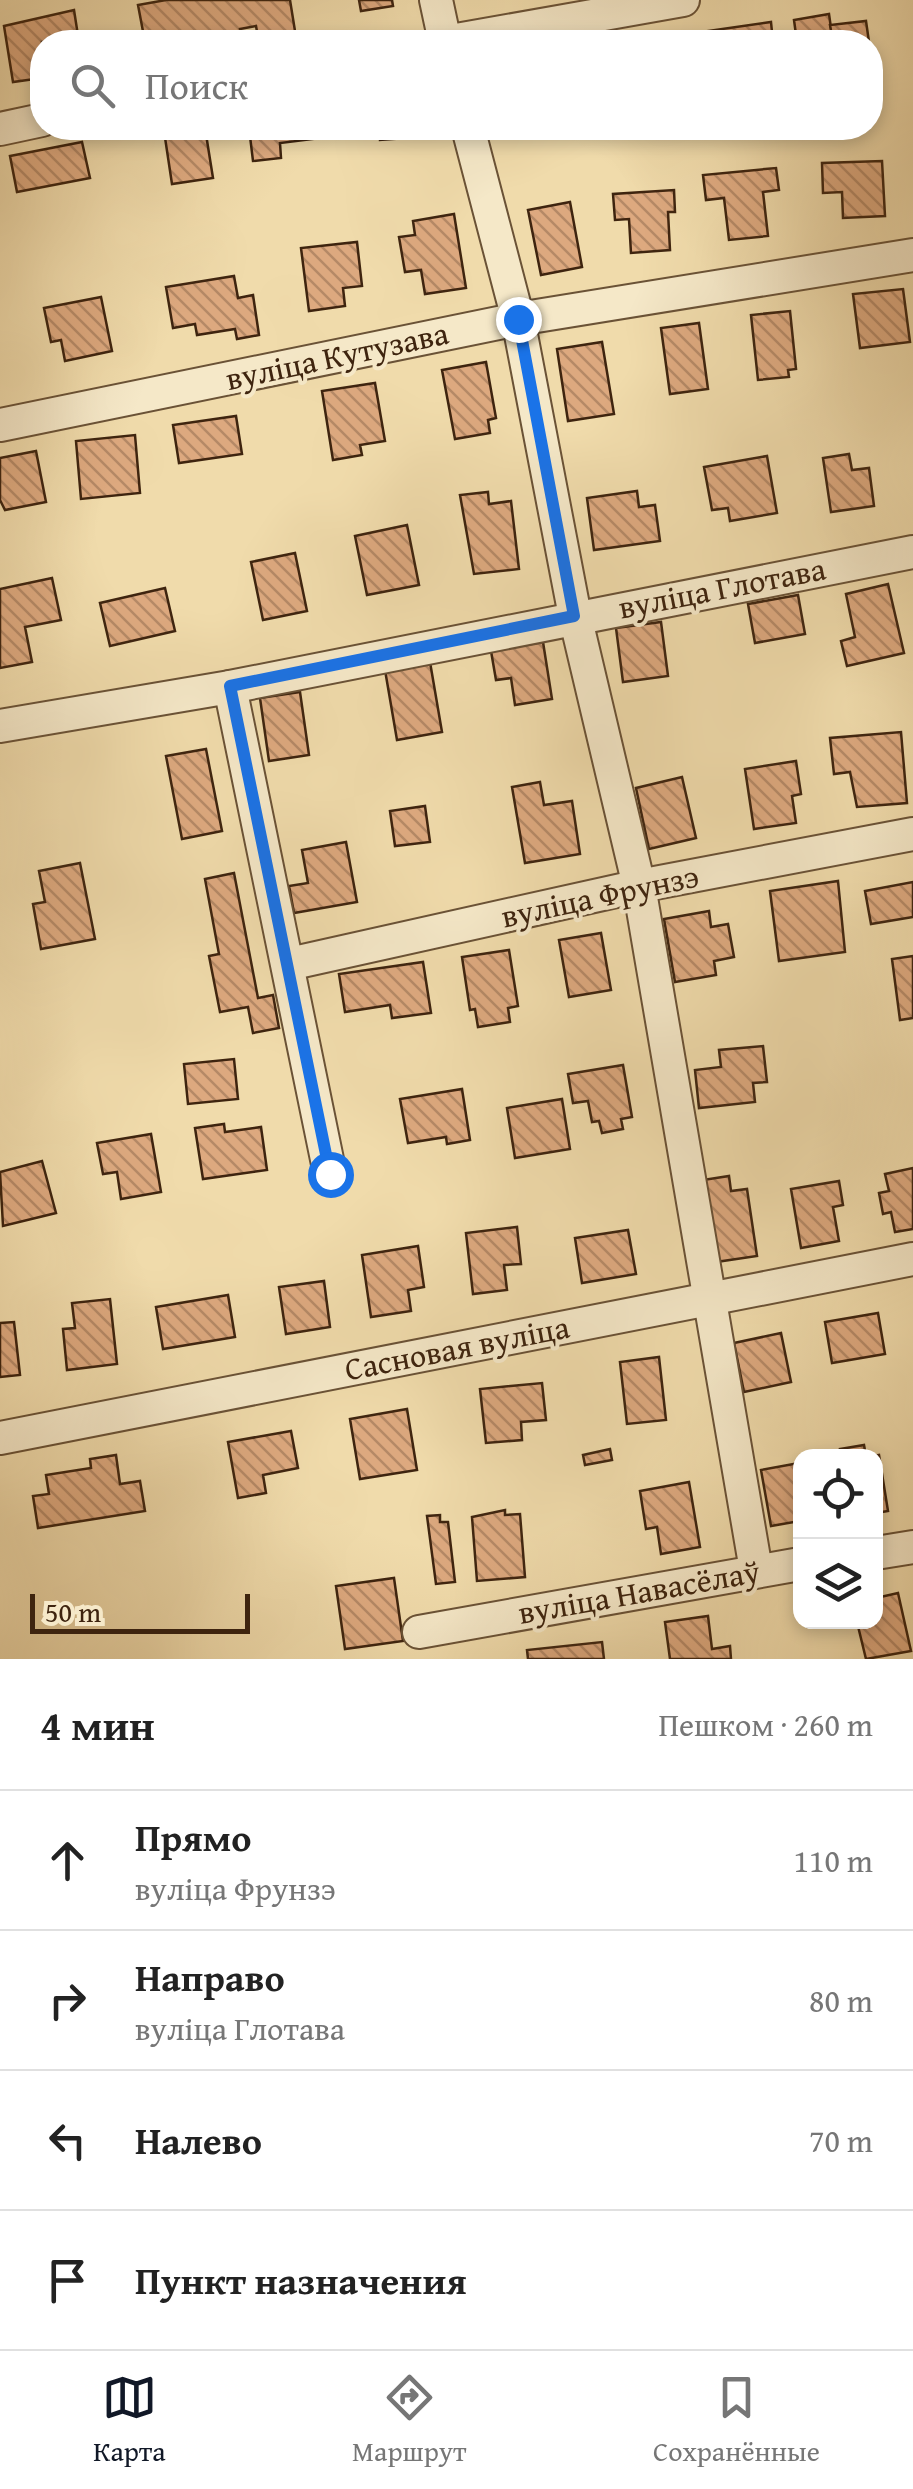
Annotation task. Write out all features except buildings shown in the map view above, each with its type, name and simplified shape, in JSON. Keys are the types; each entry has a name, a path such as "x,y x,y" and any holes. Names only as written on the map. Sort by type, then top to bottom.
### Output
{"street":[{"path":"436,0 442,30"},
{"path":"513,30 682,0"},
{"path":"0,128 30,122"},
{"path":"471,140 518,319 574,616 639,886 713,1298 756,1570"},
{"name":"вуліца Кутузава","path":"0,426 518,319 913,255"},
{"name":"вуліца Глотава","path":"0,726 230,686 913,552"},
{"path":"230,686 330,1174"},
{"name":"вуліца Фрунзэ","path":"289,964 639,886 913,834"},
{"name":"Сасновая вуліца","path":"0,1438 913,1259"},
{"path":"883,1552 913,1547"},
{"name":"вуліца Навасёлаў","path":"418,1632 793,1565"}],"route":[{"path":"330,1174 230,686 574,616 518,319"}]}
